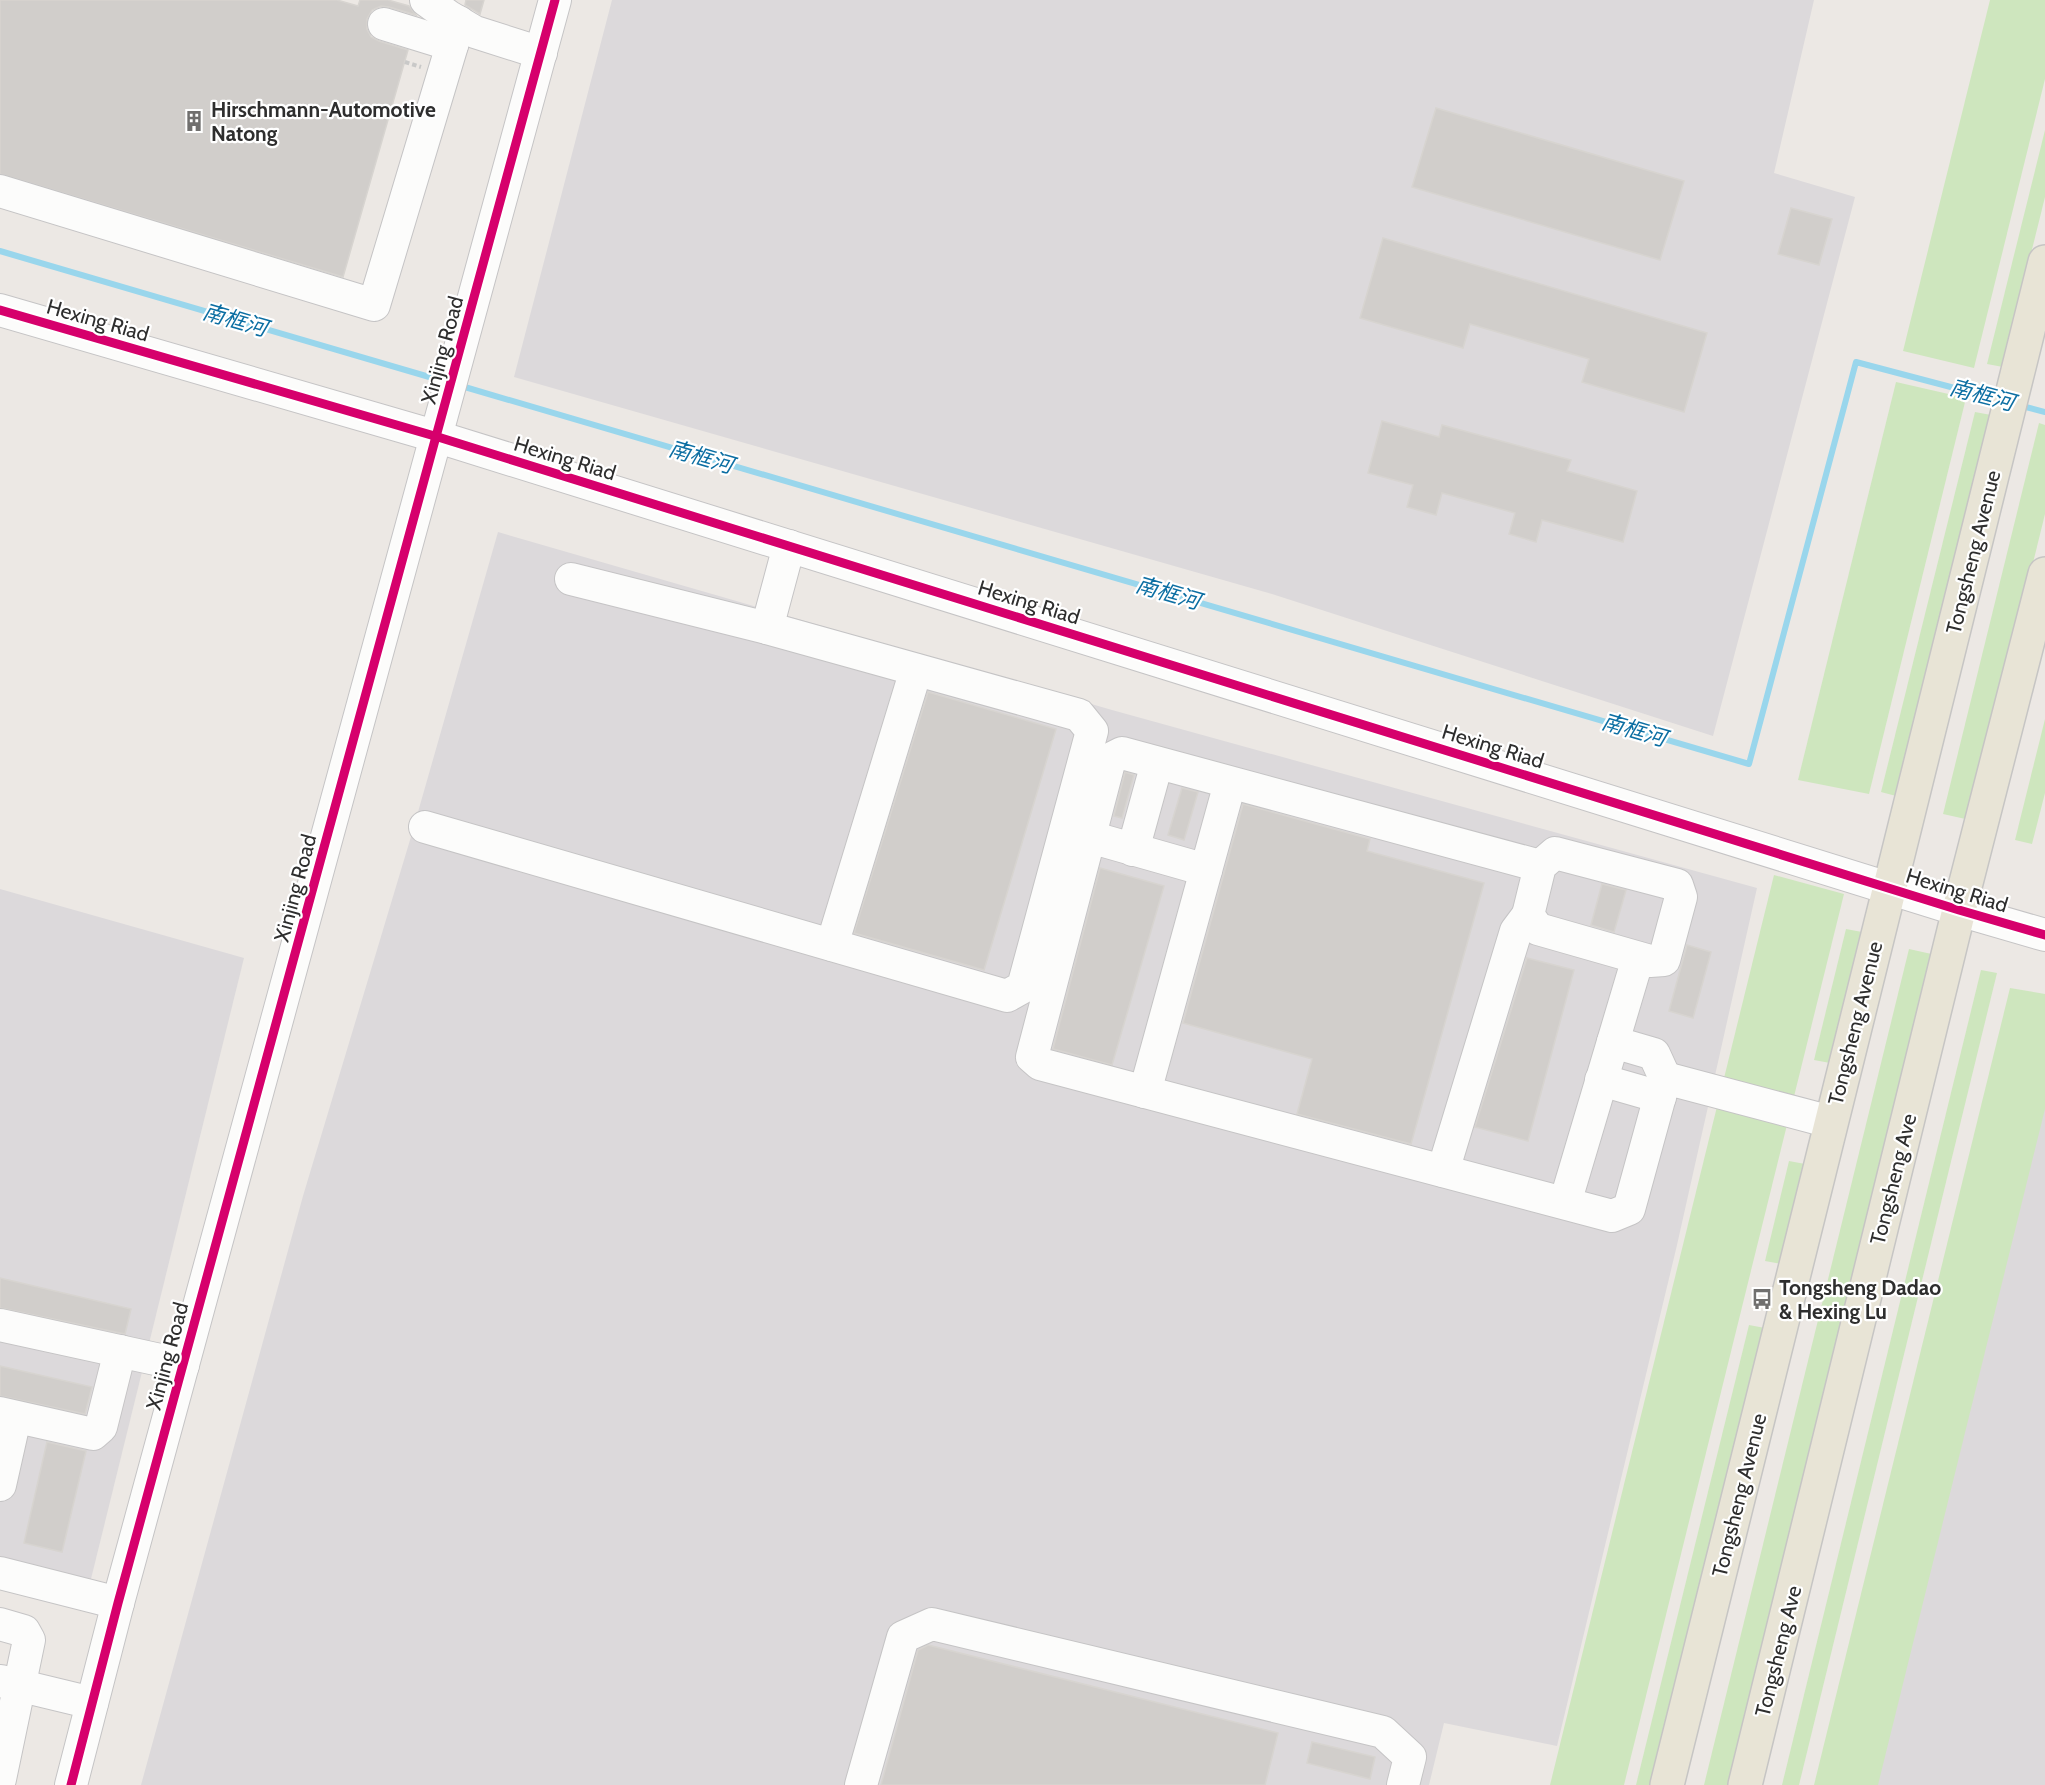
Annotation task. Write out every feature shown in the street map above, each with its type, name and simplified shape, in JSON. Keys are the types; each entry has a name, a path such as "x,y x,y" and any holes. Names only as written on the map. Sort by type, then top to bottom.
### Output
{"main road":[{"name":"Tongsheng Avenue","path":"1667,1785 2045,262"},
{"name":"Tongsheng Ave","path":"1745,1785 1959,910 2045,574"}],"street":[{"path":"426,0 456,34"},
{"name":"Xinjing Road","path":"71,1785 118,1603 438,437 555,0"},
{"path":"384,24 456,34 475,32 541,53"},
{"path":"0,191 374,305 456,34"},
{"name":"Hexing Riad","path":"0,310 438,437 2045,936"},
{"path":"767,628 789,546"},
{"path":"425,827 1007,996 1023,987 1092,731 1079,715 767,628 571,579"},
{"path":"832,945 916,669"},
{"path":"1539,866 1122,753 1110,759 1032,1057 1040,1065 1612,1216 1629,1209 1662,1087 1654,1054 1613,1042"},
{"path":"1133,850 1157,763"},
{"path":"1145,1092 1230,783"},
{"path":"1090,837 1206,870"},
{"path":"1443,1171 1516,931 1528,915 1539,866 1556,853 1677,885 1681,897 1664,960 1650,961 1538,929 1528,915"},
{"path":"1565,1203 1638,958"},
{"path":"1601,1080 1662,1087 1831,1122"},
{"path":"0,1325 183,1365"},
{"path":"0,1485 8,1416 93,1434 101,1427 120,1352"},
{"path":"0,1574 118,1603"},
{"path":"0,1624 24,1631 29,1640 10,1683 0,1779"},
{"path":"861,1785 903,1637 932,1624 1383,1732 1410,1757 1403,1785"},
{"path":"10,1683 92,1703"}],"shaded area":[{"path":"612,0 1814,0 1774,173 1855,197 1713,736 1272,594 514,377"},
{"path":"498,532 1112,710 1757,888 1677,1245 1557,1746 1444,1723 1429,1785 141,1785 303,1196 410,840"},
{"path":"0,889 244,958 90,1583 0,1560"},
{"path":"2045,1087 2045,1785 1867,1785"}],"green space":[{"path":"1990,0 2045,0 2045,79 1974,368 1903,351"},
{"path":"2045,130 2045,197 2003,367 1987,364"},
{"path":"1896,382 1966,398 1869,794 1798,780"},
{"path":"1975,412 1991,415 1896,796 1881,792"},
{"path":"2039,423 2045,425 2045,514 1970,820 1943,814"},
{"path":"2045,719 2045,793 2032,844 2015,840"},
{"path":"1774,875 1844,894 1624,1785 1550,1785"},
{"path":"1846,929 1862,932 1830,1063 1814,1060"},
{"path":"1909,949 1936,955 1732,1785 1704,1785"},
{"path":"1981,970 1997,973 1799,1785 1782,1785"},
{"path":"2010,988 2045,994 2045,1109 1878,1785 1814,1785"},
{"path":"1789,1161 1805,1164 1781,1264 1765,1261"},
{"path":"1749,1325 1765,1328 1654,1785 1636,1785"}],"building":[{"name":"Hirschmann-Automotive Natong","path":"0,0 337,0 358,6 360,0 388,0 409,6 416,15 381,6 372,10 367,19 367,29 371,37 408,50 343,277 0,174"},
{"path":"466,0 484,0 480,14 465,5"},
{"path":"1436,108 1684,181 1660,260 1412,187"},
{"path":"1791,208 1832,219 1819,265 1778,254"},
{"path":"1383,238 1707,333 1684,412 1582,382 1589,359 1470,324 1463,348 1360,318"},
{"path":"1382,421 1439,437 1442,425 1571,460 1567,471 1637,491 1623,542 1542,520 1536,542 1509,534 1515,513 1442,493 1436,515 1407,507 1413,485 1368,473"},
{"path":"928,692 1056,729 984,970 854,933"},
{"path":"1125,772 1134,775 1122,818 1114,816"},
{"path":"1182,788 1198,792 1184,840 1168,835"},
{"path":"1243,804 1370,839 1367,851 1484,883 1411,1144 1297,1114 1312,1059 1183,1023"},
{"path":"1100,868 1164,886 1112,1065 1053,1049"},
{"path":"1602,884 1626,890 1614,932 1591,925"},
{"path":"1687,945 1711,952 1693,1018 1669,1011"},
{"path":"1527,958 1574,970 1528,1141 1475,1127"},
{"path":"0,1278 131,1309 125,1334 0,1308"},
{"path":"0,1366 92,1387 85,1414 0,1396"},
{"path":"47,1442 86,1451 62,1552 24,1543"},
{"path":"928,1645 1278,1733 1265,1785 881,1785 918,1650"},
{"path":"1312,1742 1375,1757 1370,1779 1307,1763"}],"waterway":[{"name":"南框河","path":"0,251 443,381"},
{"name":"南框河","path":"458,385 1749,764 1856,362 2000,400"},
{"name":"南框河","path":"2018,405 2045,412"}],"cycle path":[{"path":"71,1785 118,1603 555,0"},
{"path":"0,310 438,437 2045,935"}],"place":[{"name":"Hirschmann-Automotive Natong","path":"194,121"},
{"name":"Tongsheng Dadao & Hexing Lu","path":"1762,1299"}]}
